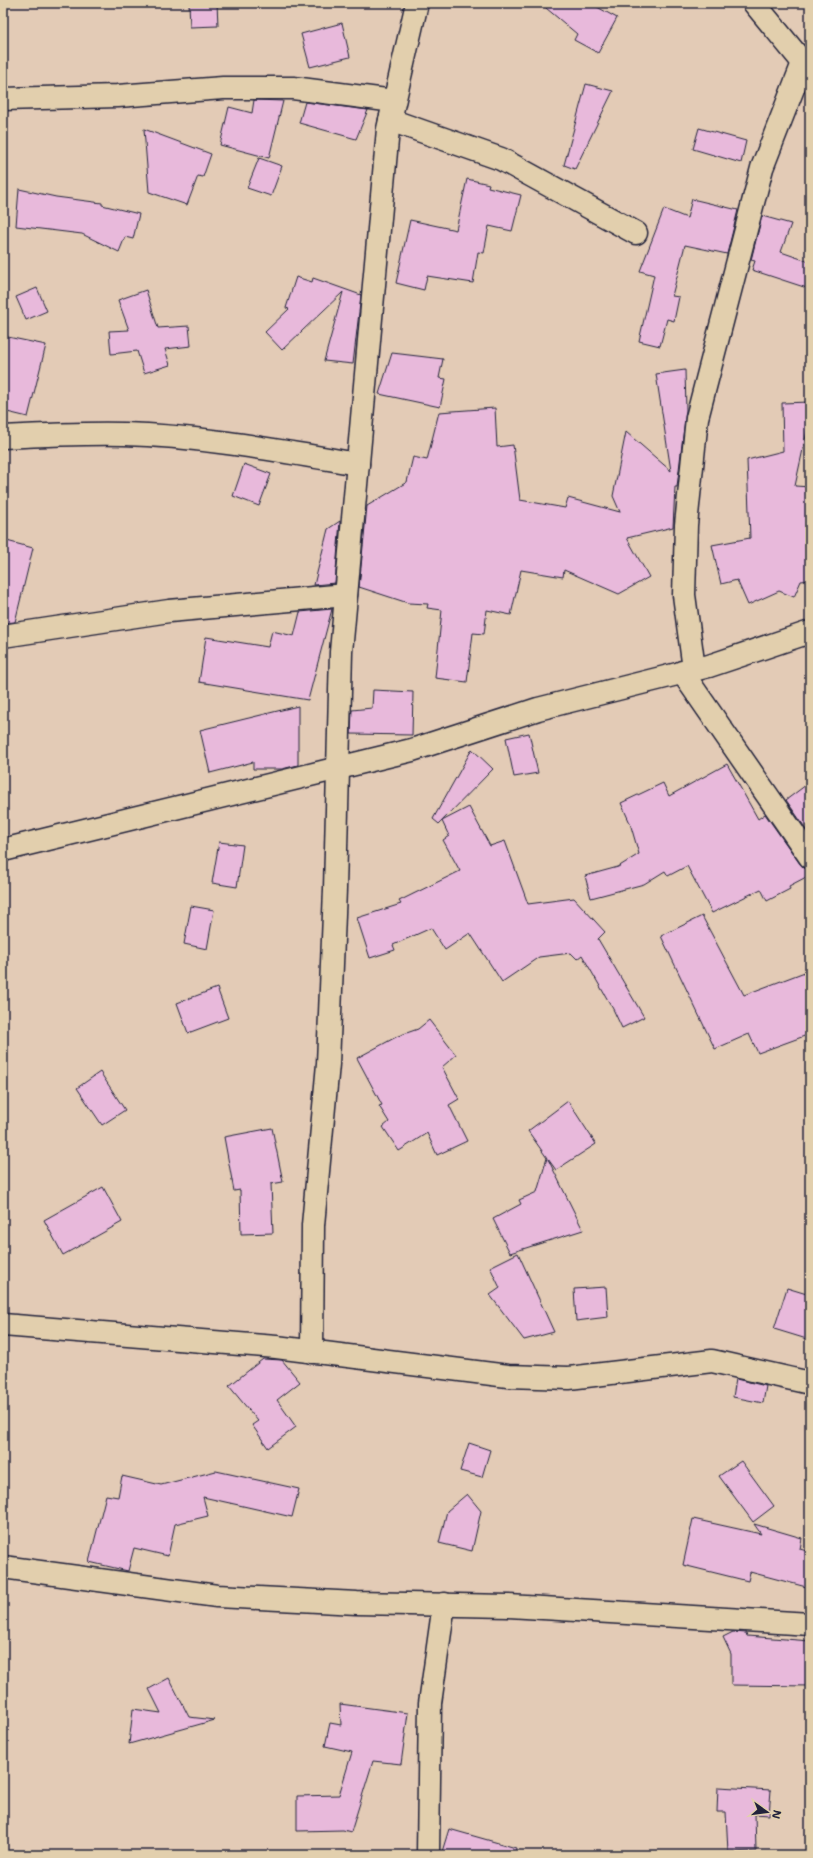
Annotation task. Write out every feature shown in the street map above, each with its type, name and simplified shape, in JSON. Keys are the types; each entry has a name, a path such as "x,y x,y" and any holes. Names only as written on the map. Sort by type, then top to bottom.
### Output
{"street":[{"path":"312,1352 313,1225 328,1064 341,652 388,129 417,3"},
{"path":"754,3 806,67 762,168 697,418 686,525 684,587 688,671 810,857"},
{"path":"3,99 118,96 223,88 294,88 392,110 501,159 636,233"},
{"path":"3,437 59,434 125,434 167,437 244,445 358,464"},
{"path":"3,636 169,611 346,595"},
{"path":"3,850 412,750 538,709 688,671 810,632"},
{"path":"3,1325 276,1347 508,1376 562,1378 712,1361 810,1383"},
{"path":"3,1567 217,1596 509,1606 810,1624"},
{"path":"428,1855 430,1703 444,1604"}],"building":[{"path":"189,3 217,3 218,26 190,27"},
{"path":"540,3 590,3 617,18 598,53 574,40 577,34"},
{"path":"342,23 350,57 310,67 301,34"},
{"path":"586,84 613,91 575,169 564,165"},
{"path":"254,100 283,101 269,158 220,145 229,107 252,113"},
{"path":"305,102 368,110 356,139 299,123"},
{"path":"699,128 746,141 741,163 693,149"},
{"path":"144,129 211,154 203,177 198,176 187,205 149,192"},
{"path":"259,158 282,166 271,196 247,188"},
{"path":"467,179 489,184 488,187 521,195 512,231 489,226 484,253 478,252 473,283 427,276 424,290 396,283 410,220 456,230"},
{"path":"19,189 56,197 102,203 102,205 139,214 133,239 125,237 119,252 82,234 16,226"},
{"path":"692,199 738,210 727,254 685,245 672,296 679,297 674,321 667,319 660,346 639,341 654,275 640,271 664,209 687,218"},
{"path":"762,216 791,224 781,252 810,262 810,289 752,270 755,261 751,260"},
{"path":"296,277 312,282 313,278 361,295 353,364 324,361 343,292 282,350 265,332 289,309 286,308"},
{"path":"37,288 47,311 26,320 16,297"},
{"path":"146,290 158,328 189,326 191,346 165,349 170,365 144,373 137,351 111,354 109,331 129,330 118,300"},
{"path":"3,336 46,345 28,417 3,411"},
{"path":"392,353 443,359 439,378 446,379 440,407 379,394"},
{"path":"685,370 686,410 677,487 675,487 673,527 627,538 649,577 619,594 564,570 563,577 521,570 511,615 487,610 484,634 473,633 467,682 435,678 442,610 427,608 428,604 408,603 359,587 367,506 407,482 413,457 427,460 439,412 495,408 497,447 513,445 520,500 565,508 568,498 620,512 613,496 626,432 671,471 656,374"},
{"path":"810,402 810,417 795,486 810,487 810,580 801,581 794,597 779,591 748,605 737,580 721,584 712,545 750,538 747,460 783,451 782,403"},
{"path":"244,464 271,474 259,506 233,496"},
{"path":"340,521 335,583 314,585 328,529"},
{"path":"3,540 33,548 15,622 3,623"},
{"path":"332,609 308,700 199,682 206,637 268,647 272,631 294,636 300,612"},
{"path":"373,690 413,692 412,735 351,734 352,710 372,708"},
{"path":"298,706 298,765 282,769 253,769 253,762 210,773 200,730"},
{"path":"529,733 538,773 514,777 506,738"},
{"path":"472,749 493,769 439,824 433,819"},
{"path":"727,764 758,819 765,814 800,864 804,868 810,869 810,875 789,886 790,889 767,901 761,889 712,913 687,866 668,876 665,871 644,884 591,898 585,876 618,867 639,854 630,823 621,803 663,783 669,796"},
{"path":"810,782 810,821 804,826 786,800"},
{"path":"469,807 490,846 505,841 528,904 574,898 605,932 598,939 644,1017 622,1028 613,1009 582,955 577,959 571,953 539,957 502,982 470,933 445,950 431,928 393,945 395,950 370,958 357,918 401,904 399,901 460,871 443,840 449,836 442,821"},
{"path":"219,842 243,845 237,887 212,883"},
{"path":"191,906 214,910 207,949 184,944"},
{"path":"702,916 744,995 810,970 810,1034 758,1053 749,1034 715,1049 661,936"},
{"path":"217,988 228,1018 188,1033 177,1003"},
{"path":"429,1020 456,1055 442,1067 459,1099 449,1105 467,1141 437,1155 427,1133 399,1151 383,1127 389,1122 379,1106 382,1105 357,1058 398,1036 418,1029"},
{"path":"100,1072 125,1110 102,1125 77,1088"},
{"path":"568,1101 596,1144 556,1170 548,1159 583,1230 510,1253 493,1219 521,1204 519,1200 537,1192 547,1158 528,1131"},
{"path":"272,1128 283,1182 271,1184 273,1233 241,1234 240,1190 234,1191 224,1137"},
{"path":"103,1187 122,1222 63,1255 44,1220"},
{"path":"518,1253 554,1332 524,1340 490,1295 500,1288 490,1267"},
{"path":"606,1287 608,1317 576,1321 574,1289"},
{"path":"787,1288 810,1295 810,1340 774,1329"},
{"path":"263,1359 282,1360 300,1382 277,1400 296,1427 268,1448 252,1425 258,1421 229,1386"},
{"path":"736,1379 766,1386 763,1403 733,1397"},
{"path":"469,1443 490,1450 482,1477 460,1471"},
{"path":"741,1461 774,1506 753,1522 719,1476"},
{"path":"216,1471 299,1489 292,1517 203,1497 208,1516 175,1524 168,1556 134,1548 128,1571 89,1562 106,1495 118,1497 122,1476 161,1485"},
{"path":"467,1494 481,1511 472,1551 439,1543 447,1511"},
{"path":"693,1519 761,1534 754,1524 802,1538 800,1549 810,1552 810,1588 750,1572 748,1581 683,1565"},
{"path":"733,1632 746,1633 747,1636 810,1641 810,1686 731,1685 731,1654 723,1637"},
{"path":"169,1678 189,1717 215,1720 129,1744 133,1709 161,1713 149,1689"},
{"path":"340,1704 408,1713 401,1764 373,1761 351,1832 343,1830 297,1831 297,1796 339,1795 352,1752 325,1746 330,1723 341,1725"},
{"path":"718,1787 771,1790 769,1815 755,1814 756,1851 728,1852 726,1812 717,1812"},
{"path":"449,1829 516,1848 515,1855 441,1855"}]}
